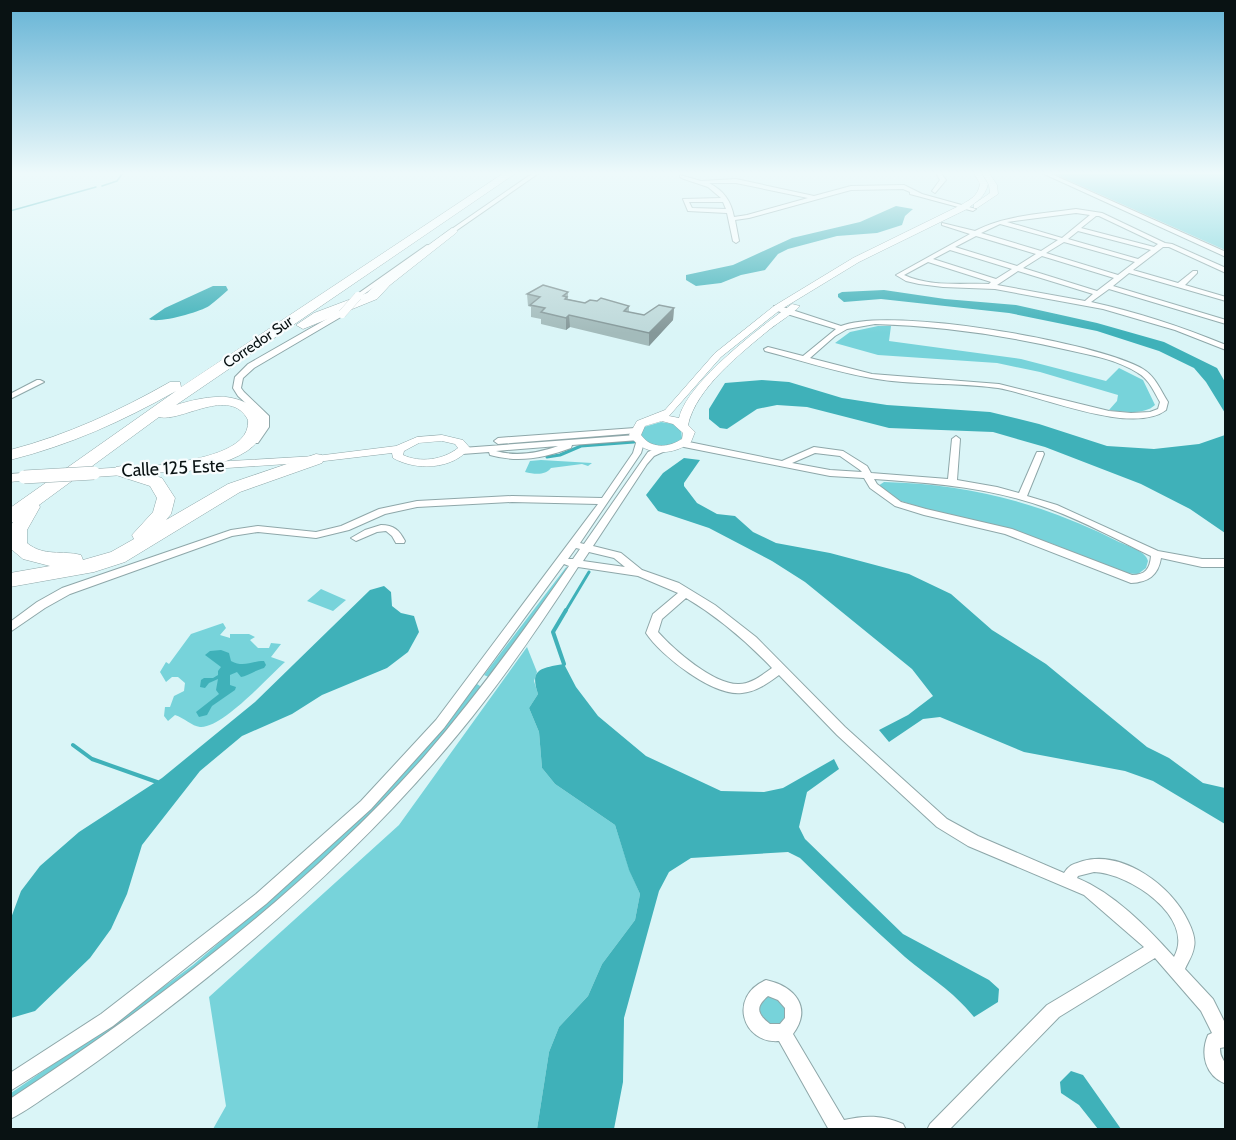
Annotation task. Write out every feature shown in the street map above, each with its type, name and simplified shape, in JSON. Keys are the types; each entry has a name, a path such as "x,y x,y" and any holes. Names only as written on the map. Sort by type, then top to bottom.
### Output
{"highway":[{"name":"Corredor Sur","path":"10,501 178,383 416,226"},
{"name":"Corredor Sur","path":"10,517 154,414 432,226"},
{"path":"154,414 308,322 372,296 386,282 452,231"},
{"path":"10,455 100,426 178,383"},
{"path":"138,426 196,404 217,402 236,405 254,415 257,427 248,441 226,454 177,468"},
{"path":"10,580 88,566 118,557 234,488 326,458"},
{"path":"43,494 24,517 18,530 18,544 22,550 31,555 53,560 78,560 100,555 138,537 157,521 165,509 166,498 160,486 148,478 122,471"}],"street":[{"path":"226,454 251,444 265,427 265,416 237,388 239,377 244,371 342,314 358,296 412,256 459,226"},
{"path":"732,226 736,241"},
{"path":"579,546 604,501 637,453 637,437 643,423 669,412 718,355 786,307 856,260 929,226"},
{"path":"683,424 685,412 711,379 786,307 940,226"},
{"path":"946,226 1118,277"},
{"path":"991,226 899,275 909,280 946,285 993,284 1081,226"},
{"path":"1015,226 1137,261"},
{"path":"1125,226 1226,271"},
{"path":"1162,226 1226,255"},
{"path":"1078,229 1154,249"},
{"path":"1086,303 1137,261 1164,245"},
{"path":"951,248 1097,293"},
{"path":"928,260 993,284 1146,318 1197,335 1226,348"},
{"path":"1127,270 1226,299"},
{"path":"1179,286 1194,272"},
{"path":"1107,286 1226,322"},
{"path":"786,307 842,329"},
{"path":"768,349 796,357 806,357 872,376 999,386 1109,414 1131,416 1151,414 1162,410 1164,402 1150,378 1140,370 1075,350 1029,339 890,321 867,322 842,329 806,357"},
{"path":"10,397 40,382"},
{"path":"654,419 670,419 683,424 687,428 688,441"},
{"path":"550,445 542,434 462,448 446,458 425,462 405,460 398,453 412,441 432,437 453,440 462,448 484,449 576,444 637,437"},
{"path":"484,449 512,457 550,445 637,437 662,449"},
{"path":"952,482 956,439"},
{"path":"10,1110 134,1025 255,930 348,846 427,762 503,667 579,546 644,462 651,454 662,449 688,441 702,450 715,453 730,451 830,473 952,482 1022,496 1080,518 1156,555 1202,563 1226,563"},
{"path":"782,464 814,450 831,451 854,459 864,468 873,486 898,504 1008,531 1131,579 1142,579 1149,576 1154,570 1156,555"},
{"name":"Calle 125 Este","path":"10,478 326,458 344,459 398,453"},
{"path":"1022,496 1040,454"},
{"path":"10,628 41,605 66,591 231,533 258,530 328,534 382,511 417,504 512,499 604,501"},
{"path":"356,538 375,528 385,527 392,530 400,541"},
{"path":"579,546 617,555 639,573"},
{"path":"568,562 639,573 685,592 711,608 752,640 888,776 942,823 973,841 1089,890 1145,936 1207,1005 1224,1038 1214,1041 1210,1049 1213,1061 1226,1076"},
{"path":"10,1083 107,1020 261,899 366,805 440,724 568,562"},
{"path":"685,592 657,617 652,633 659,642 708,678 722,686 738,690 759,684 780,668"},
{"path":"1068,880 1074,870 1096,865 1124,870 1159,893 1183,922 1187,946 1176,970"},
{"path":"936,1130 1053,1011 1156,948"},
{"path":"783,1032 839,1129 864,1125 890,1127 897,1130"}],"shaded area":[{"path":"842,226 898,226 877,233 837,236 788,249 778,254 765,270 741,275 721,283 696,286 686,280 686,275 733,265 792,238"},
{"path":"1172,226 1225,226 1225,250"},
{"path":"213,286 226,286 228,290 212,304 170,319 149,319 165,308"},
{"path":"884,290 945,299 1016,305 1097,323 1164,342 1217,368 1225,382 1225,413 1206,382 1194,368 1159,351 1097,331 1009,313 881,299 844,302 838,297 838,294 842,292"},
{"path":"878,326 891,326 889,341 1021,359 1106,381 1119,368 1143,380 1155,405 1139,412 1109,410 1117,401 1118,395 1040,372 997,363 878,355 835,343 850,332"},
{"path":"762,380 789,382 842,398 887,405 990,412 1039,424 1107,446 1154,449 1199,444 1225,435 1225,533 1190,509 1141,484 1045,447 993,432 889,428 807,407 777,405 757,409 727,429 720,428 709,419 709,409 725,383"},
{"path":"661,422 673,424 681,430 682,438 674,444 665,446 646,442 640,434 644,427"},
{"path":"684,458 700,460 684,486 697,503 717,514 735,516 753,532 776,543 830,553 909,574 951,594 992,630 1046,664 1147,747 1169,758 1203,783 1225,788 1225,824 1153,781 1125,771 1024,752 940,717 923,719 889,742 879,730 908,715 933,696 912,669 805,582 772,561 709,528 658,511 646,495 663,473"},
{"path":"530,461 592,463 588,466 582,464 551,468 549,471 536,474 525,472"},
{"path":"884,482 946,487 1005,498 1033,506 1062,516 1136,549 1147,557 1146,568 1138,574 1119,573 1053,544 1000,526 925,509 895,499 878,486"},
{"path":"567,566 491,678 484,675"},
{"path":"384,586 391,592 392,606 401,613 414,616 419,632 408,652 387,668 322,695 292,714 242,736 200,771 142,845 127,894 111,929 90,958 35,1011 11,1018 11,918 21,891 40,866 79,832 162,778 255,702 370,590"},
{"path":"321,589 346,600 333,611 307,601"},
{"path":"223,623 226,628 220,635 230,638 230,634 249,634 255,637 250,640 258,648 269,648 271,643 281,644 271,657 285,662 220,720 200,727 175,715 168,721 164,716 165,707 170,707 174,696 184,691 185,683 178,677 172,677 166,682 160,672 166,662 169,664 191,634"},
{"path":"527,647 537,672 534,681 538,694 529,708 539,732 542,768 555,784 615,825 629,869 640,894 635,920 602,964 588,996 559,1027 549,1052 537,1129 213,1129 226,1106 209,997 399,825"},
{"path":"221,650 229,653 231,661 236,663 264,661 266,665 264,668 241,677 237,672 230,675 230,685 236,687 235,690 212,706 207,715 199,717 196,712 219,694 216,690 218,679 209,683 205,688 200,687 201,680 218,675 221,667 205,655 210,651"},
{"path":"564,664 576,687 598,716 646,756 721,791 764,792 783,788 834,759 839,769 807,792 799,827 805,839 903,934 989,980 999,989 998,1002 974,1017 949,992 892,945 800,858 788,852 691,858 669,872 659,891 624,1018 623,1082 614,1129 537,1129 549,1052 559,1027 588,996 602,964 635,920 640,894 629,870 615,825 555,784 542,768 539,732 529,708 538,694 536,674 544,668"},
{"path":"477,684 483,688 430,753 359,829 231,945 11,1104 11,1093 128,1013 193,965 275,895 388,789"},
{"path":"772,995 786,1006 786,1014 781,1023 773,1026 764,1022 759,1016 761,1002"},
{"path":"1071,1071 1083,1075 1121,1129 1098,1129 1079,1105 1061,1093 1060,1082"}],"building":[{"path":"543,285 568,292 563,296 567,297 565,299 585,303 601,298 629,306 624,311 644,315 659,305 674,308 649,333 569,315 566,318 541,312 545,308 530,305 540,297 527,294"}],"waterway":[{"path":"547,457 560,455 581,446 634,442"},
{"path":"565,612 589,572"},
{"path":"564,664 553,632 566,610"},
{"path":"73,745 92,759 157,782"}]}
